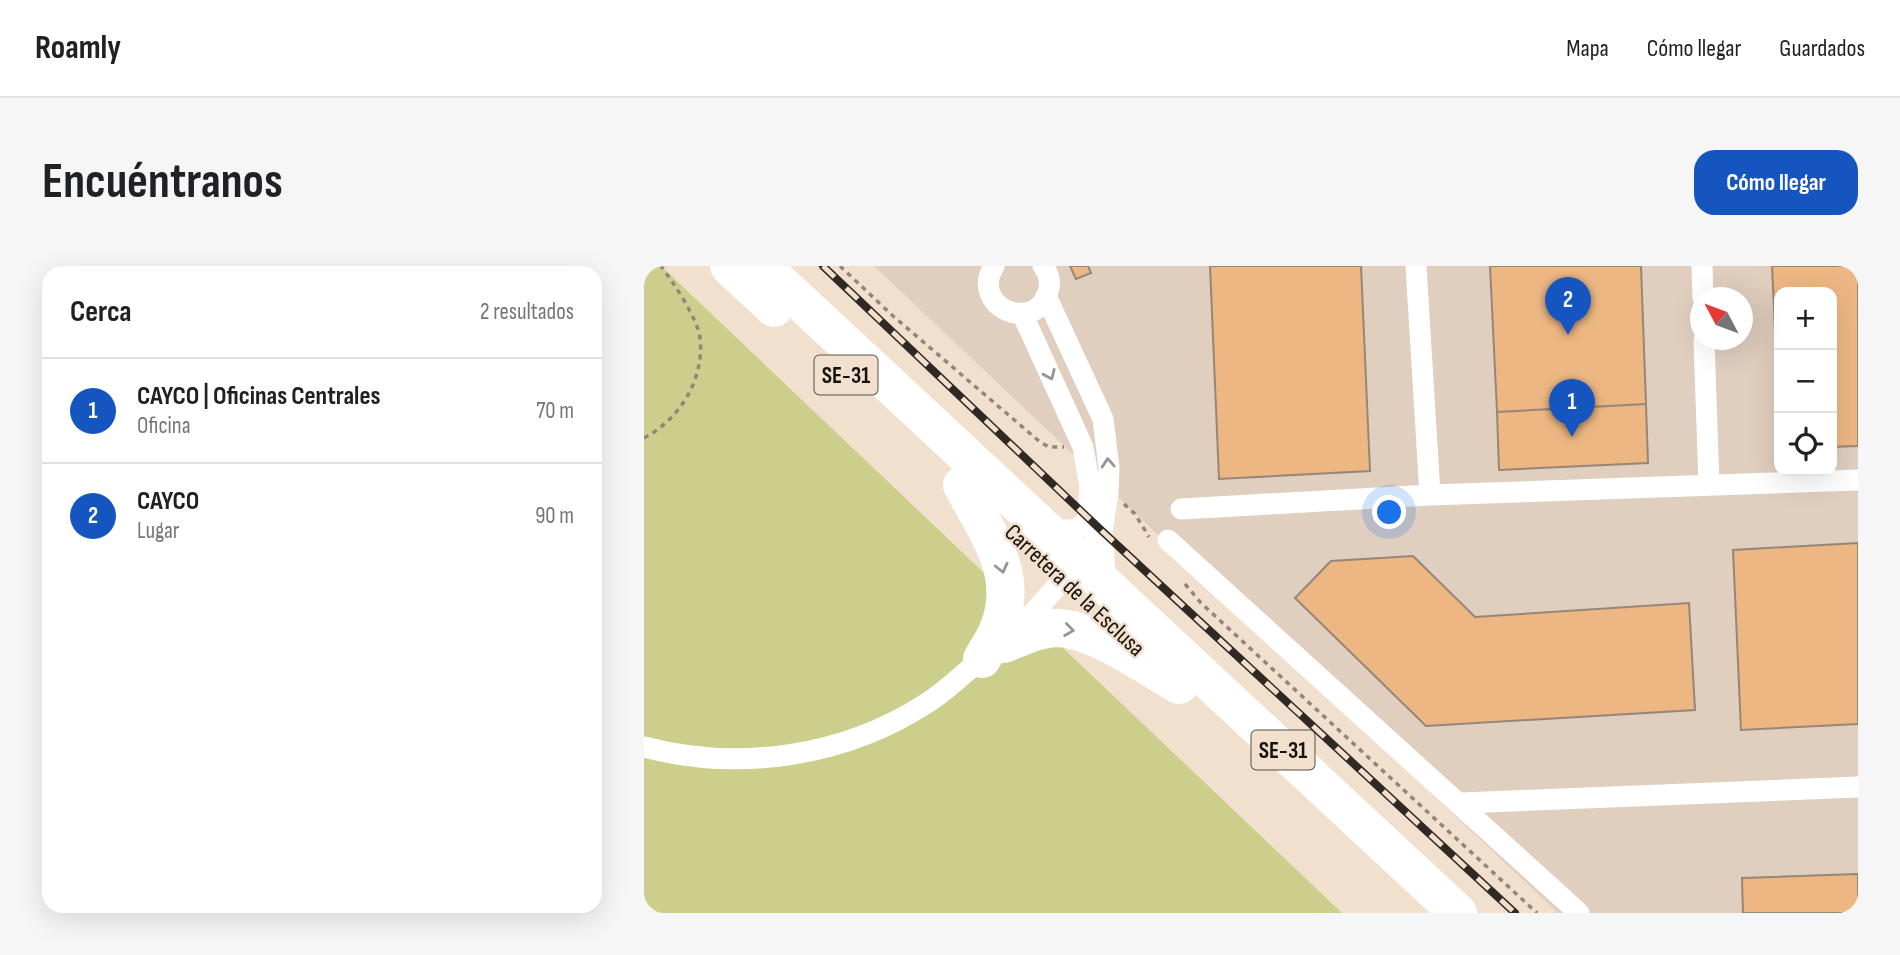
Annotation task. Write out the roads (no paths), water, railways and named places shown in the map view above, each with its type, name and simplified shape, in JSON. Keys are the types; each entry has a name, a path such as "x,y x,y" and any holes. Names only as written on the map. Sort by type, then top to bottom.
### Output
{"highway":[{"name":"Carretera de la Esclusa","path":"729,266 962,485 1064,560"},
{"name":"Carretera de la Esclusa","path":"762,266 1064,560 1179,685 1423,913"},
{"path":"962,485 996,546 1004,571 1006,599 993,652"},
{"name":"SE-31","path":"1064,560 1458,913"},
{"path":"993,652 1032,632 1054,628 1076,630 1094,636 1179,685"}],"street":[{"path":"994,266 988,282 993,300 1009,312 1022,313 1037,307 1046,296 1049,281 1044,266"},
{"path":"1416,266 1430,495"},
{"path":"1702,266 1703,287"},
{"path":"644,747 673,755 728,760 781,757 835,745 885,727 929,702 993,652 1064,560 1102,531 1110,468 1103,419 1046,296"},
{"path":"1022,313 1083,447 1090,487 1088,518 1082,526 1072,530 1064,560"},
{"path":"1704,350 1709,485"},
{"path":"1181,509 1430,495 1858,480"},
{"path":"1064,560 1102,531"},
{"path":"1168,540 1461,803 1579,913"},
{"path":"1461,803 1858,787"}],"railway":[{"path":"823,266 1102,531 1515,913"}],"place":[{"name":"CAYCO","path":"1568,335"},
{"name":"CAYCO | Oficinas Centrales","path":"1572,437"}]}
